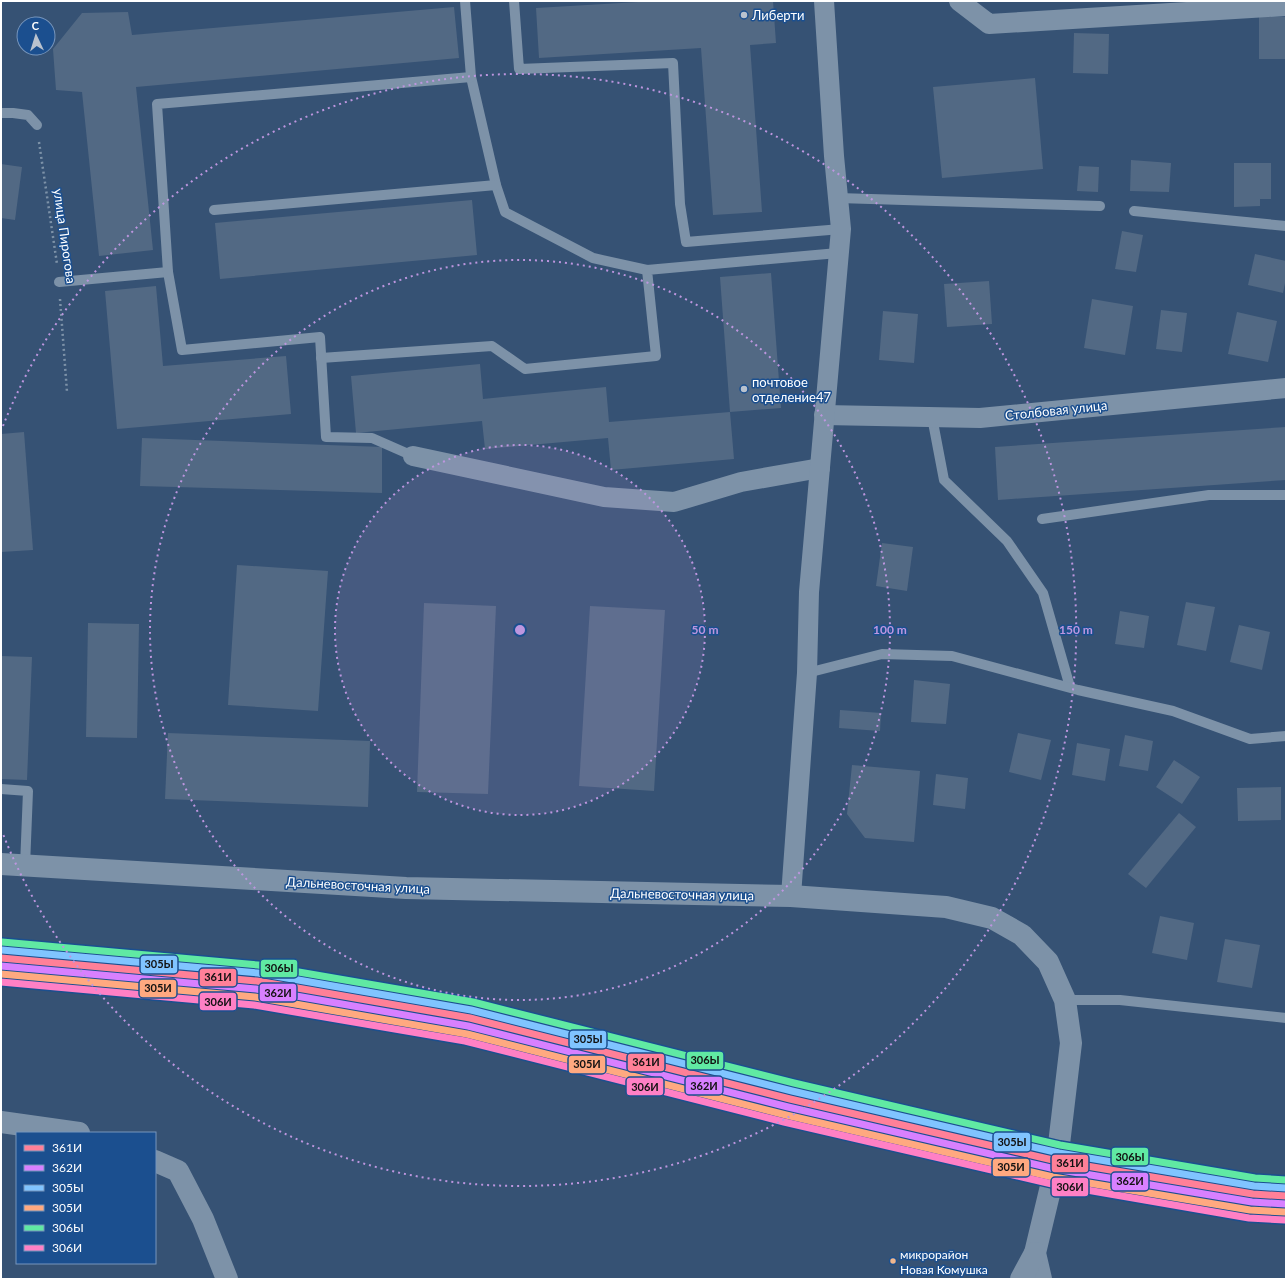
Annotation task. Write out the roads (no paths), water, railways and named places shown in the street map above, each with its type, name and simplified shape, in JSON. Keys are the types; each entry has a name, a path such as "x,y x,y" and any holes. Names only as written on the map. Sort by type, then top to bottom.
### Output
{"street":[{"path":"791,896 807,673 809,592 841,229 824,1"},
{"path":"959,1 989,24 1286,6"},
{"name":"Столбовая улица","path":"824,415 980,418 1273,388 1286,388"},
{"path":"413,456 604,497 674,502 741,482 820,468"},
{"name":"Дальневосточная улица","path":"1,864 406,888 791,896 946,907 992,918 1022,935 1048,962 1065,1000 1071,1043 1057,1161 1035,1253 1021,1279"},
{"path":"1,1122 72,1132"},
{"path":"156,1162 178,1171 203,1219 227,1279"},
{"name":"Дальневосточная улица","path":"1035,1253 1041,1279"}],"lane":[{"path":"465,1 471,77 496,185 505,212 593,258 647,270 838,253"},
{"path":"514,1 519,68 674,63 680,204 686,242 841,229"},
{"path":"413,456 372,438 326,437 320,337 182,350 168,272 157,104 471,77"},
{"path":"1,113 13,112 28,115 37,125"},
{"path":"214,210 496,185"},
{"path":"838,198 1100,206"},
{"path":"1134,211 1286,226"},
{"path":"321,358 492,346 525,369 656,356 647,270"},
{"path":"59,282 168,272"},
{"path":"932,417 944,480 1007,541 1043,593 1070,687"},
{"path":"1042,520 1209,495 1286,495"},
{"path":"807,673 882,654 952,656 1070,687 1173,711 1250,739 1286,736"},
{"path":"1,790 28,791 25,866"},
{"path":"1065,1000 1120,1000 1286,1018"}],"place":[{"name":"Либерти","path":"744,15"},
{"name":"почтовое отделение47","path":"744,389"},
{"name":"микрорайон Новая Комушка","path":"893,1261"}]}
